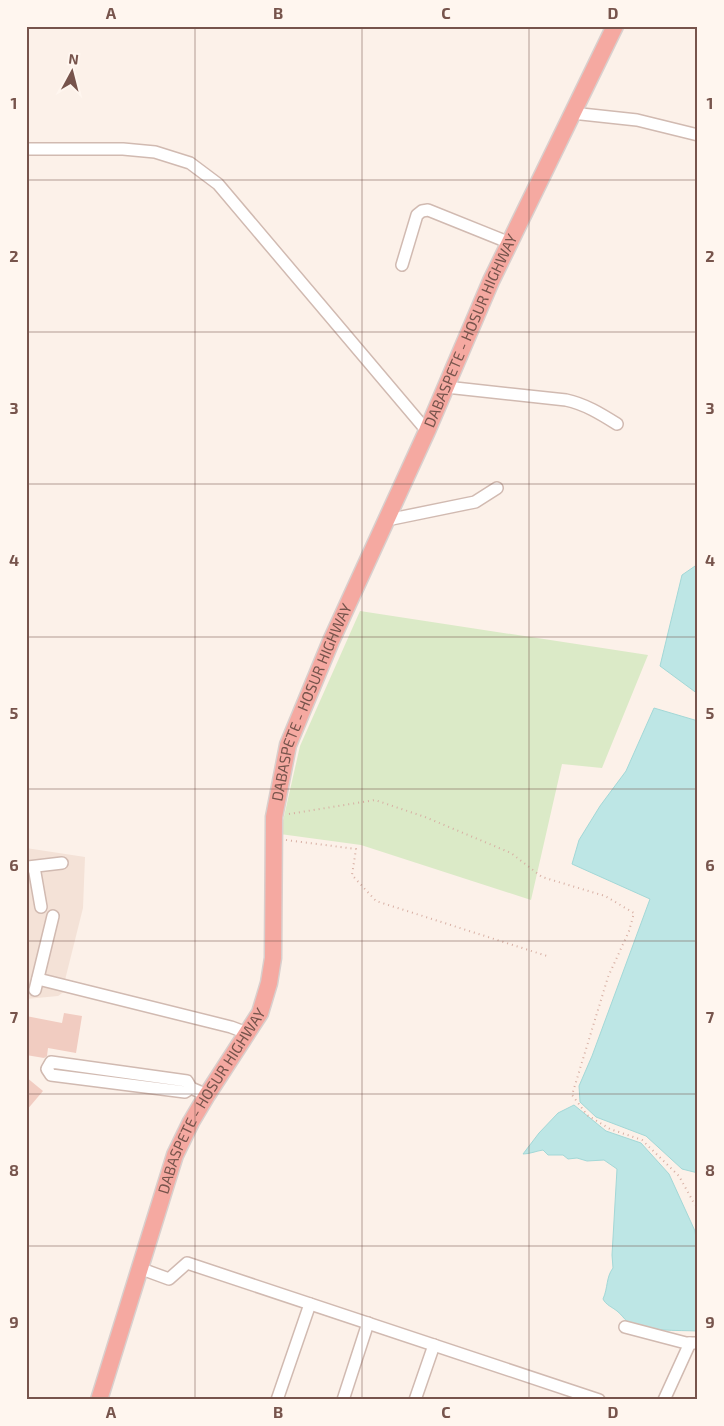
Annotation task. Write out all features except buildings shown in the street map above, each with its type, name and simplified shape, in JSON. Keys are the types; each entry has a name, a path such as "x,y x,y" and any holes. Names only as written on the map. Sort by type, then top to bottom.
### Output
{"highway":[{"name":"DABASPETE - HOSUR HIGHWAY","path":"99,1400 174,1155 207,1095 260,1013 269,983 273,958 274,817 288,745 331,641 427,431 491,281 615,26"}],"street":[{"path":"572,113 638,120 698,134"},
{"path":"26,149 123,149 155,152 190,163 218,184 427,431"},
{"path":"402,265 416,215 422,211 428,210 510,243"},
{"path":"446,387 576,402 618,424"},
{"path":"386,520 475,502 497,488"},
{"path":"41,907 30,867 62,863"},
{"path":"53,916 37,984 231,1027 247,1034"},
{"path":"191,1088 185,1092 51,1076 47,1069 51,1062 188,1081 191,1088 207,1095"},
{"path":"140,1268 169,1279 187,1263 599,1400"},
{"path":"276,1400 310,1304"},
{"path":"343,1400 368,1323"},
{"path":"625,1327 694,1343 664,1400"},
{"path":"415,1400 434,1345"}],"path":[{"path":"274,817 374,800 425,817 511,852 542,877 605,896 634,913 629,932 608,977 572,1095 587,1115 610,1129 642,1140 679,1176 695,1205 698,1206"},
{"path":"274,840 290,840 356,849 352,875 376,901 547,956"}],"shaded area":[{"path":"26,848 85,857 83,908 65,980 68,989 58,996 26,999"}],"green space":[{"path":"360,611 648,655 602,768 562,764 531,900 361,845 280,834 300,746"}],"water":[{"path":"698,564 698,694 660,666 682,575"},
{"path":"654,708 698,721 698,1173 682,1169 646,1136 596,1117 580,1102 579,1086 592,1056 650,899 572,864 579,840 600,806 626,771"},
{"path":"574,1105 606,1131 641,1143 669,1174 695,1231 698,1254 698,1331 662,1330 635,1325 628,1322 603,1299 609,1275 613,1268 612,1255 617,1169 604,1160 568,1159 563,1155 548,1155 543,1150 523,1154 558,1113"}]}
